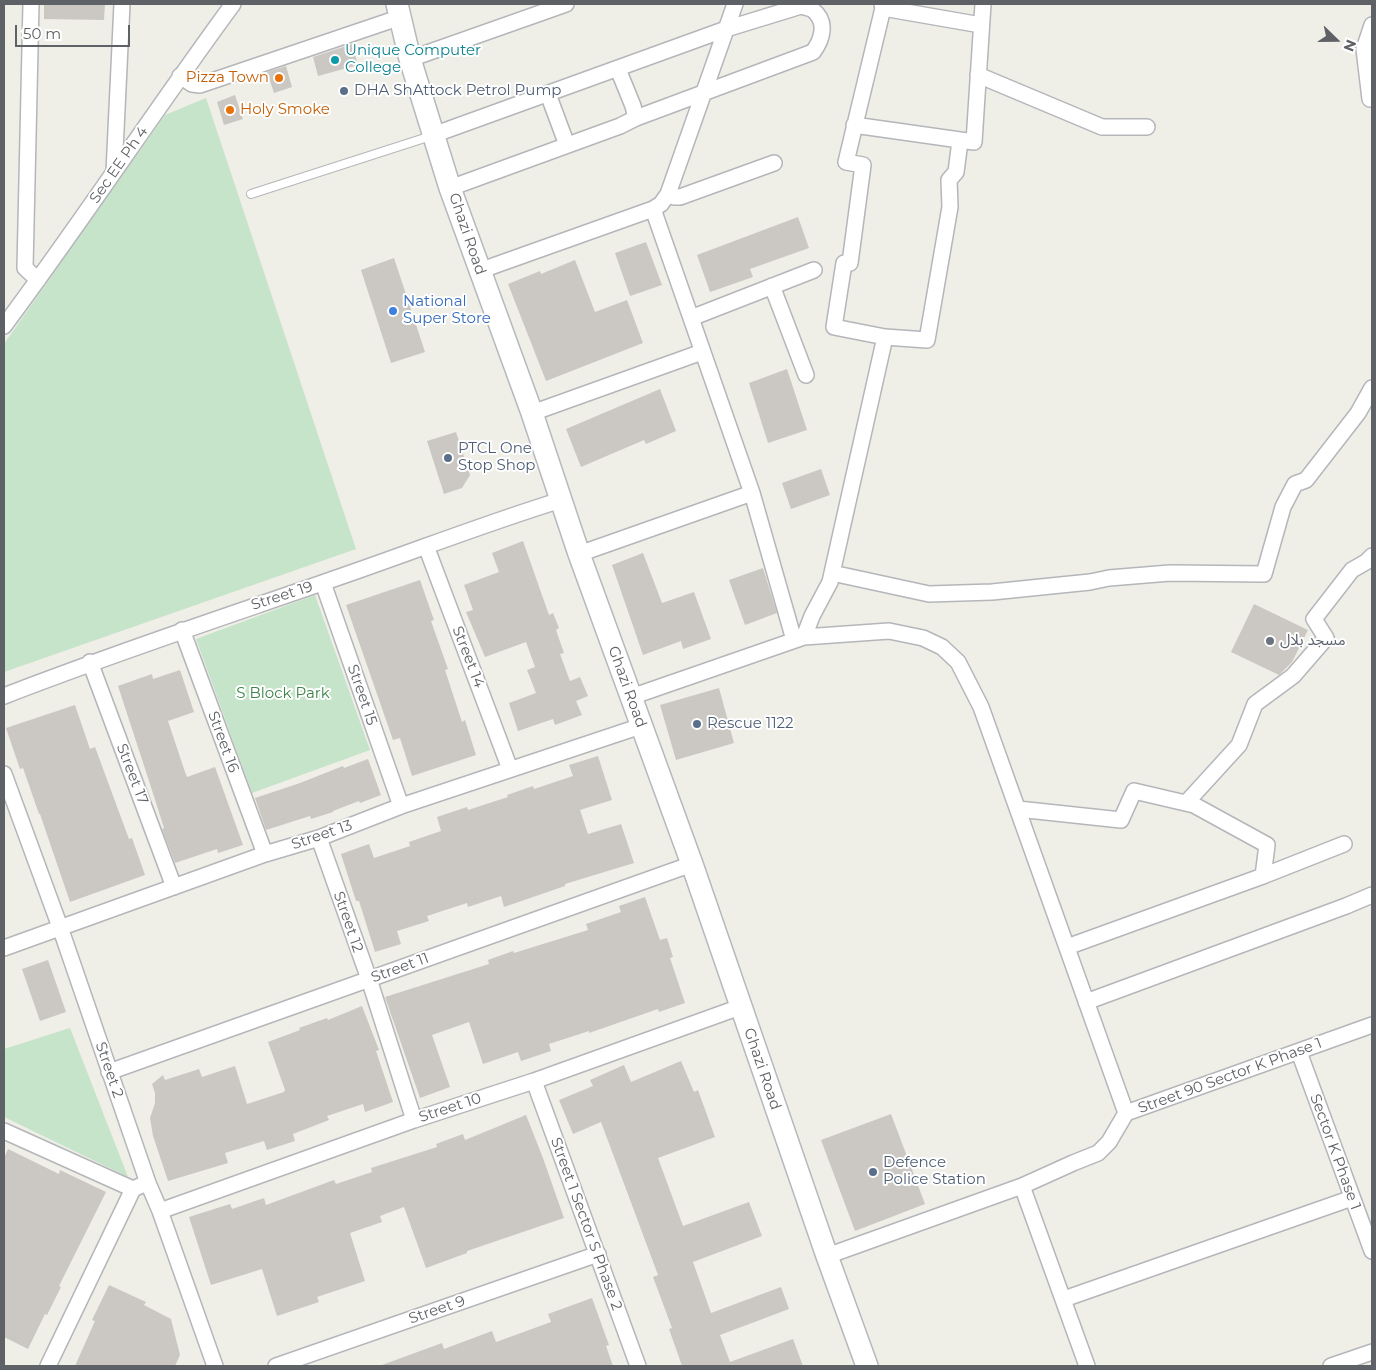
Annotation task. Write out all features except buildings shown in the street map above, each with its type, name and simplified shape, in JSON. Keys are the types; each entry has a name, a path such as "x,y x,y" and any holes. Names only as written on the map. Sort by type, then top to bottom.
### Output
{"main road":[{"name":"Ghazi Road","path":"399,11 410,59 450,188 532,413 578,554 692,864 740,1007 867,1366"}],"street":[{"path":"31,4 25,268 38,280"},
{"path":"114,173 122,4"},
{"name":"Sec EE Ph 4","path":"4,326 233,4"},
{"path":"410,59 566,4"},
{"path":"479,271 653,209 661,204 668,194 735,4"},
{"path":"854,125 974,142 983,4"},
{"path":"433,135 726,29 801,6 813,10 818,17 823,31 820,42 813,52 450,188"},
{"path":"960,141 956,172 949,180 950,208 927,340 884,337 834,327 844,263 850,263 863,165 846,162 882,6 982,25"},
{"path":"180,76 192,84 200,85 399,11"},
{"path":"1370,99 1364,49 1372,25"},
{"path":"618,68 636,118"},
{"path":"978,75 1102,126 1147,127"},
{"path":"548,94 567,145"},
{"path":"668,194 680,197 774,163"},
{"path":"653,209 752,493 799,638"},
{"path":"690,318 814,270"},
{"path":"772,286 806,375"},
{"path":"799,638 830,582 884,337"},
{"path":"532,413 702,352"},
{"path":"832,573 929,594 992,592 1090,582 1109,578 1161,574 1264,574 1283,507 1295,484 1306,480 1358,413 1372,388"},
{"path":"578,554 752,493"},
{"name":"Street 19","path":"4,696 90,662 323,583 514,514 561,500"},
{"name":"Street 14","path":"426,546 510,769"},
{"path":"1186,803 1239,745 1255,704 1293,676 1326,638 1314,619 1352,570 1372,556"},
{"name":"Street 15","path":"323,583 401,806"},
{"name":"Street 16","path":"182,630 265,854"},
{"path":"631,697 799,638 889,631 922,638 942,647 958,662 981,707 1126,1113"},
{"name":"Street 17","path":"90,662 174,887"},
{"name":"Street 13","path":"4,948 265,854 319,838 401,806 641,726"},
{"name":"Street 2","path":"4,774 60,927 148,1183 160,1211 215,1366"},
{"path":"1018,809 1121,820 1134,791 1194,805 1267,845 1263,876"},
{"name":"Street 12","path":"319,838 369,979 414,1120"},
{"path":"1067,946 1263,876 1344,844"},
{"name":"Street 11","path":"109,1072 692,864"},
{"path":"1086,1002 1372,895"},
{"name":"Street 10","path":"160,1211 414,1120 534,1081 740,1007"},
{"name":"Street 90 Sector K Phase 1","path":"827,1256 1022,1186 1073,1162 1098,1153 1109,1142 1126,1113 1372,1025"},
{"name":"Sector K Phase 1","path":"1299,1052 1372,1252"},
{"name":"Street 1 Sector S Phase 2","path":"534,1081 638,1366"},
{"path":"4,1131 133,1189"},
{"path":"48,1366 133,1189 148,1183"},
{"path":"1022,1186 1088,1366"},
{"path":"1064,1300 1352,1198"},
{"name":"Street 9","path":"276,1366 598,1254"},
{"path":"1332,1366 1372,1352"}],"lane":[{"path":"251,194 433,135"}],"green space":[{"path":"206,98 356,549 4,672 4,344 165,115"},
{"name":"S Block Park","path":"315,595 370,750 252,793 196,639"},
{"path":"70,1028 128,1177 4,1117 4,1049"}],"place":[{"name":"Unique Computer College","path":"335,60"},
{"name":"Pizza Town","path":"279,78"},
{"name":"DHA ShAttock Petrol Pump","path":"344,91"},
{"name":"Holy Smoke","path":"230,110"},
{"name":"National Super Store","path":"393,311"},
{"name":"PTCL One Stop Shop","path":"448,458"},
{"name":"مسجد بلال","path":"1270,641"},
{"name":"Rescue 1122","path":"697,724"},
{"name":"Defence Police Station","path":"873,1172"}]}
